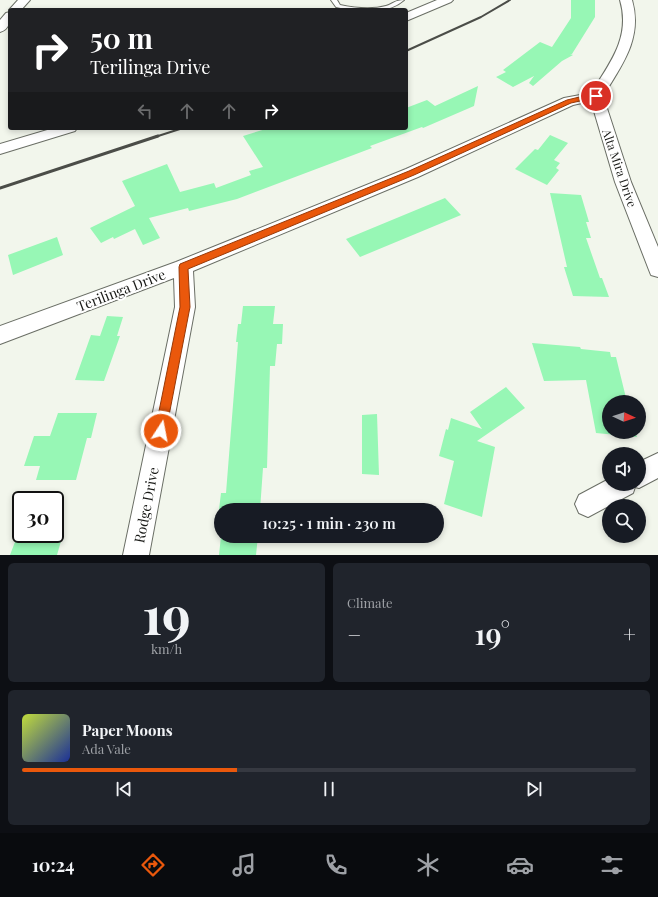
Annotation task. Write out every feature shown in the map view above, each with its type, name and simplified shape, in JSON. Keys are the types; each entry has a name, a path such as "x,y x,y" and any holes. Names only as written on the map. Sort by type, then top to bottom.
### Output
{"street":[{"path":"18,8 24,0"},
{"path":"408,16 447,0"},
{"path":"596,96 621,56 629,32 630,17 626,0"},
{"path":"0,28 8,18"},
{"name":"Terilinga Drive","path":"0,335 183,267 412,173 569,101 596,96"},
{"name":"Alta Mira Drive","path":"596,96 624,182 658,270"},
{"path":"0,150 64,130"},
{"name":"Rodge Drive","path":"136,555 185,307 183,267"},
{"path":"646,472 658,466"},
{"path":"588,504 611,491"}],"lane":[{"path":"334,0 338,6 347,8"},
{"path":"385,8 390,7 401,0"}],"building":[{"path":"571,0 595,0 595,17 572,54 570,54 573,55 562,61 533,86 529,83 534,76 513,87 496,77 506,72 503,70 540,42 552,47 571,18"},
{"path":"478,86 474,106 423,128 422,127 370,146 372,148 237,199 189,211 188,208 149,218 160,238 143,245 135,229 114,239 113,237 101,243 90,228 135,206 122,181 167,164 180,192 214,183 216,188 251,175 249,171 263,167 243,136 262,130 408,130 408,107 427,100 435,106"},
{"path":"550,135 568,143 554,160 560,163 556,168 559,170 547,185 515,169 535,149 538,150"},
{"path":"550,193 581,195 589,222 586,222 591,238 586,238 600,278 602,278 609,297 573,296 564,267 567,267"},
{"path":"445,198 461,215 360,257 346,239"},
{"path":"57,237 63,255 13,275 8,255"},
{"path":"243,306 275,306 273,324 283,324 282,344 277,344 275,366 270,366 267,468 263,468 260,503 220,503 221,493 226,493 238,342 236,342 238,324 241,324"},
{"path":"107,316 123,317 117,336 120,336 104,381 75,380 91,335 100,336"},
{"path":"532,343 580,347 581,349 610,352 611,357 616,357 625,395 602,395 602,434 596,433 586,380 544,381"},
{"path":"506,387 525,408 477,441 495,447 482,517 444,504 454,461 439,456 446,429 448,430 451,418 482,429 470,412"},
{"path":"58,413 97,413 91,438 87,438 76,480 36,480 40,466 24,466 34,436 50,436"},
{"path":"377,414 379,475 362,474 362,415"},
{"path":"15,543 60,543 57,555 10,555"},
{"path":"220,543 257,543 256,555 219,555"}],"railway":[{"path":"408,50 481,17 510,0"},
{"path":"155,137 177,130"},
{"path":"0,188 158,136"}],"route":[{"path":"161,431 185,307 183,267 412,173 569,101 596,96"}]}
